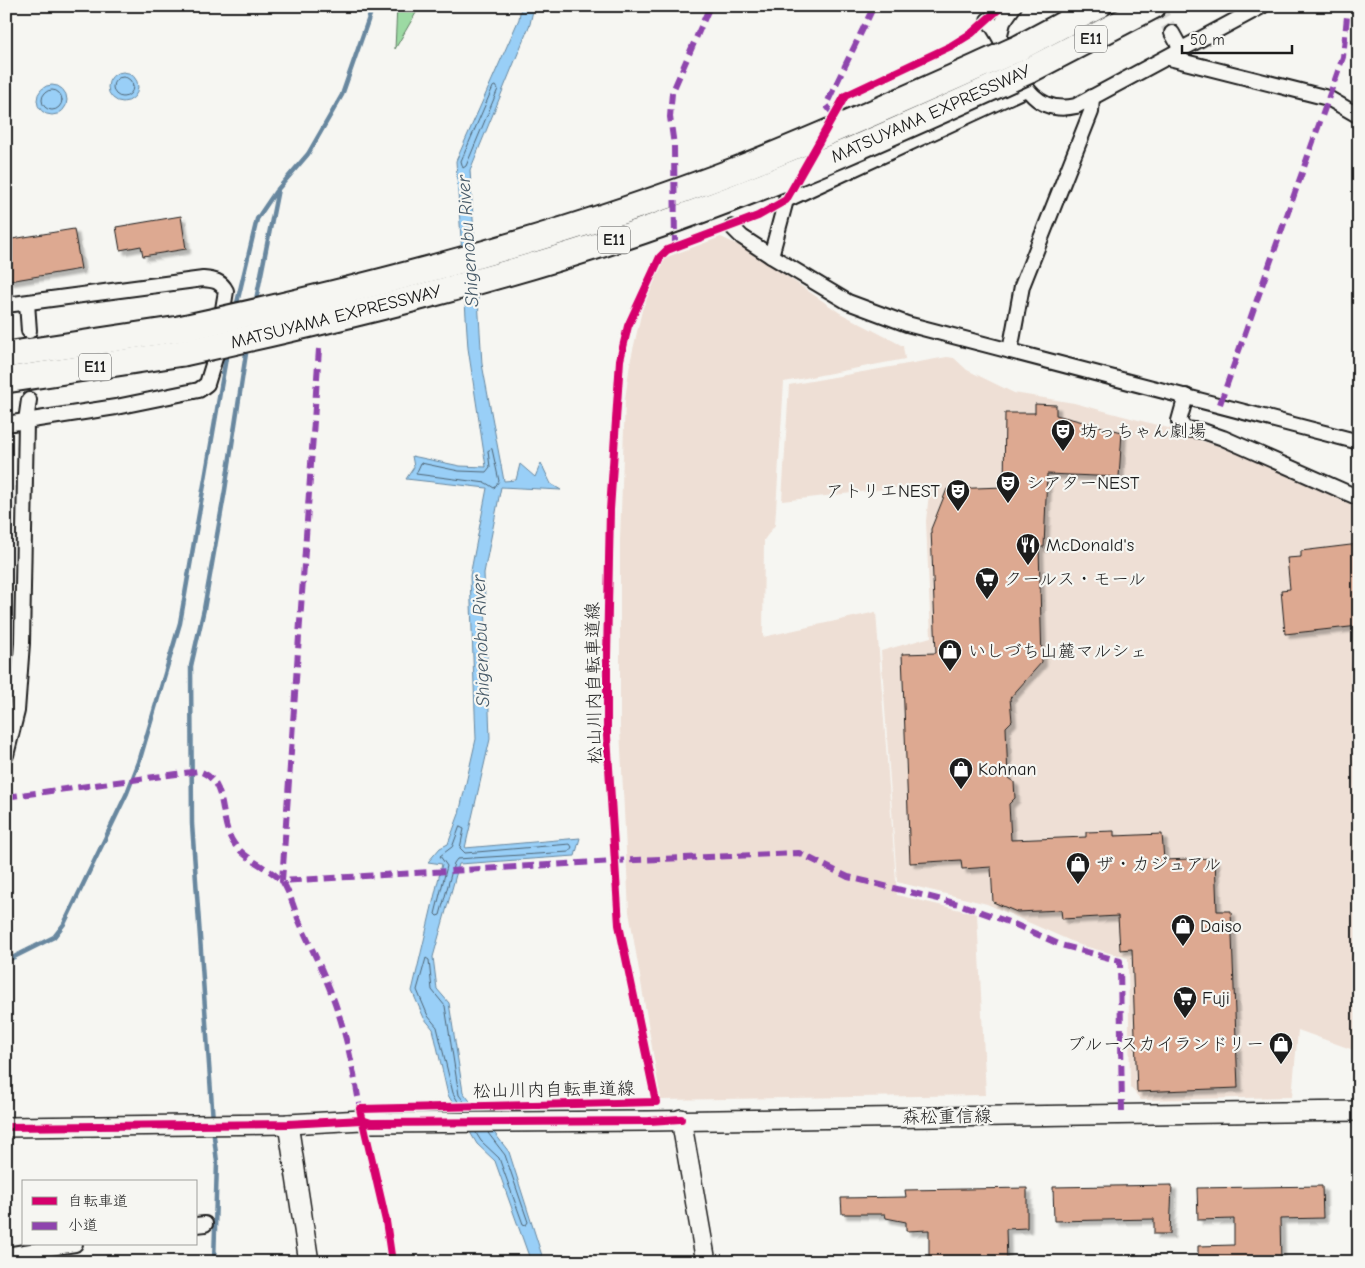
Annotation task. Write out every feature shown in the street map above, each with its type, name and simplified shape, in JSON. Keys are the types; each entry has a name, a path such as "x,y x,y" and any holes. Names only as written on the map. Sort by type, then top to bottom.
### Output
{"highway":[{"name":"MATSUYAMA EXPRESSWAY","path":"6,355 181,341 512,246 636,206 738,169 862,119 1008,41 1098,6"},
{"name":"MATSUYAMA EXPRESSWAY","path":"6,380 181,341 382,308 519,270 643,230 747,192 1027,80 1153,6"}],"street":[{"path":"1014,6 1003,22 1008,41 1040,103 1064,109 1076,106 1169,58 1262,6"},
{"path":"988,20 1008,41"},
{"path":"1172,33 1182,51"},
{"path":"1169,58 1328,98 1359,116"},
{"path":"771,256 786,200 1027,80"},
{"path":"1010,351 1022,286 1091,112 1092,97"},
{"path":"732,227 742,237 771,256 848,302 907,324 1359,442"},
{"path":"6,305 204,279 214,280 223,285 226,291 215,358 208,384 199,390 116,407 6,424"},
{"path":"27,303 29,331"},
{"path":"1186,396 1179,421 1185,429 1203,431 1223,438 1359,498"},
{"path":"6,755 17,711 22,644 26,421 29,400"},
{"name":"森松重信線","path":"6,1127 288,1124 362,1120 370,1122 649,1121 681,1119 1359,1111"},
{"path":"681,1119 706,1262"},
{"path":"288,1124 309,1262"},
{"path":"6,1255 62,1246"}],"shaded area":[{"path":"721,237 749,250 840,313 903,346 905,359 784,382 775,525 764,540 763,637 876,612 897,895 977,914 986,1095 661,1100 629,912 620,729 620,540 625,400 630,363 642,310 664,258"},
{"path":"947,357 954,358 967,370 1014,393 1074,403 1176,430 1179,434 1213,444 1267,465 1359,507 1359,1052 1298,1030 1292,1097 1141,1100 1130,1087 1128,958 1080,945 987,904 897,882 881,651 931,637 926,521 930,484 782,501 789,385"}],"green space":[{"path":"397,6 420,6 395,49"}],"water":[{"name":"Shigenobu River","path":"521,6 534,6 530,24 470,170 482,364 504,481 516,480 520,464 535,477 541,463 551,484 561,490 501,487 484,573 490,739 465,848 580,838 575,856 459,864 433,957 437,989 449,1003 463,1092 509,1152 544,1262 531,1262 495,1161 477,1144 448,1095 433,1029 424,1018 412,991 442,864 428,862 440,848 448,844 459,814 476,739 470,576 487,488 406,479 414,467 412,456 460,466 486,467 468,348 456,161 519,19"},
{"path":"123,72 129,73 137,81 137,93 129,101 123,102 117,101 109,93 108,87 109,81 117,73"},
{"path":"52,85 63,89 67,100 63,111 52,115 41,111 37,100 41,89"}],"building":[{"path":"181,216 186,249 143,256 141,246 120,250 116,227"},
{"path":"74,229 81,269 9,281 6,264 6,240"},
{"path":"1035,404 1056,405 1056,415 1122,432 1119,477 1047,474 1044,547 1039,547 1042,662 1010,698 1012,721 1006,727 1008,778 1014,782 1015,798 1009,804 1011,840 1086,837 1086,832 1114,831 1114,836 1162,834 1164,860 1215,858 1217,911 1231,911 1238,1088 1137,1092 1132,949 1120,950 1118,916 1062,919 1061,910 1017,912 993,902 991,867 962,869 961,860 910,863 902,654 936,653 931,529 947,489 1004,487 1005,413 1035,413"},
{"path":"1359,544 1359,626 1285,634 1281,590 1290,589 1287,558 1301,557 1301,551"},
{"path":"1172,1185 1170,1234 1154,1234 1154,1219 1054,1221 1053,1187"},
{"path":"1322,1186 1323,1218 1280,1219 1281,1262 1198,1262 1198,1246 1234,1245 1234,1219 1198,1220 1197,1188"},
{"path":"1027,1188 1027,1228 1006,1229 1007,1262 929,1262 929,1230 906,1231 906,1222 886,1218 885,1214 842,1214 841,1198 906,1197 905,1190"}],"waterway":[{"path":"255,305 278,189 308,154 342,95 373,6"},
{"path":"236,307 257,219 276,191"},
{"path":"213,1121 192,824 191,666 204,609 225,490 247,347"},
{"path":"6,961 54,937 64,924 127,793 139,762 180,623 227,352"},
{"path":"213,1128 217,1162 214,1262"}],"tunnel":[{"path":"1157,6 1172,33"}],"marked path":[{"path":"675,248 674,145 670,117 672,93 710,6"},
{"path":"834,115 826,105 874,6"},
{"path":"1220,404 1343,57 1348,6"},
{"path":"319,349 282,881 615,861 799,853 848,877 959,904 1014,924 1061,945 1120,961 1122,1115"},
{"path":"6,797 199,771 208,776 215,783 219,792 228,833 233,842 243,854 281,880 289,893 338,1012 351,1060 360,1109"}],"cycle path":[{"name":"松山川内自転車道線","path":"392,1262 386,1221 360,1109 656,1102 619,925 607,736 607,656 610,510 620,360 628,326 660,257 667,250 758,216 786,200 845,96 951,46 972,33 1002,6"},
{"path":"6,1127 288,1124 362,1120 371,1123 649,1121 681,1119"}],"place":[{"name":"坊っちゃん劇場","path":"1063,452"},
{"name":"シアターNEST","path":"1008,504"},
{"name":"アトリエNEST","path":"958,512"},
{"name":"McDonald's","path":"1028,566"},
{"name":"クールス・モール","path":"987,600"},
{"name":"いしづち山麓マルシェ","path":"950,672"},
{"name":"Kohnan","path":"961,790"},
{"name":"ザ・カジュアル","path":"1078,885"},
{"name":"Daiso","path":"1183,947"},
{"name":"Fuji","path":"1185,1019"},
{"name":"ブルースカイランドリー","path":"1281,1065"}]}
